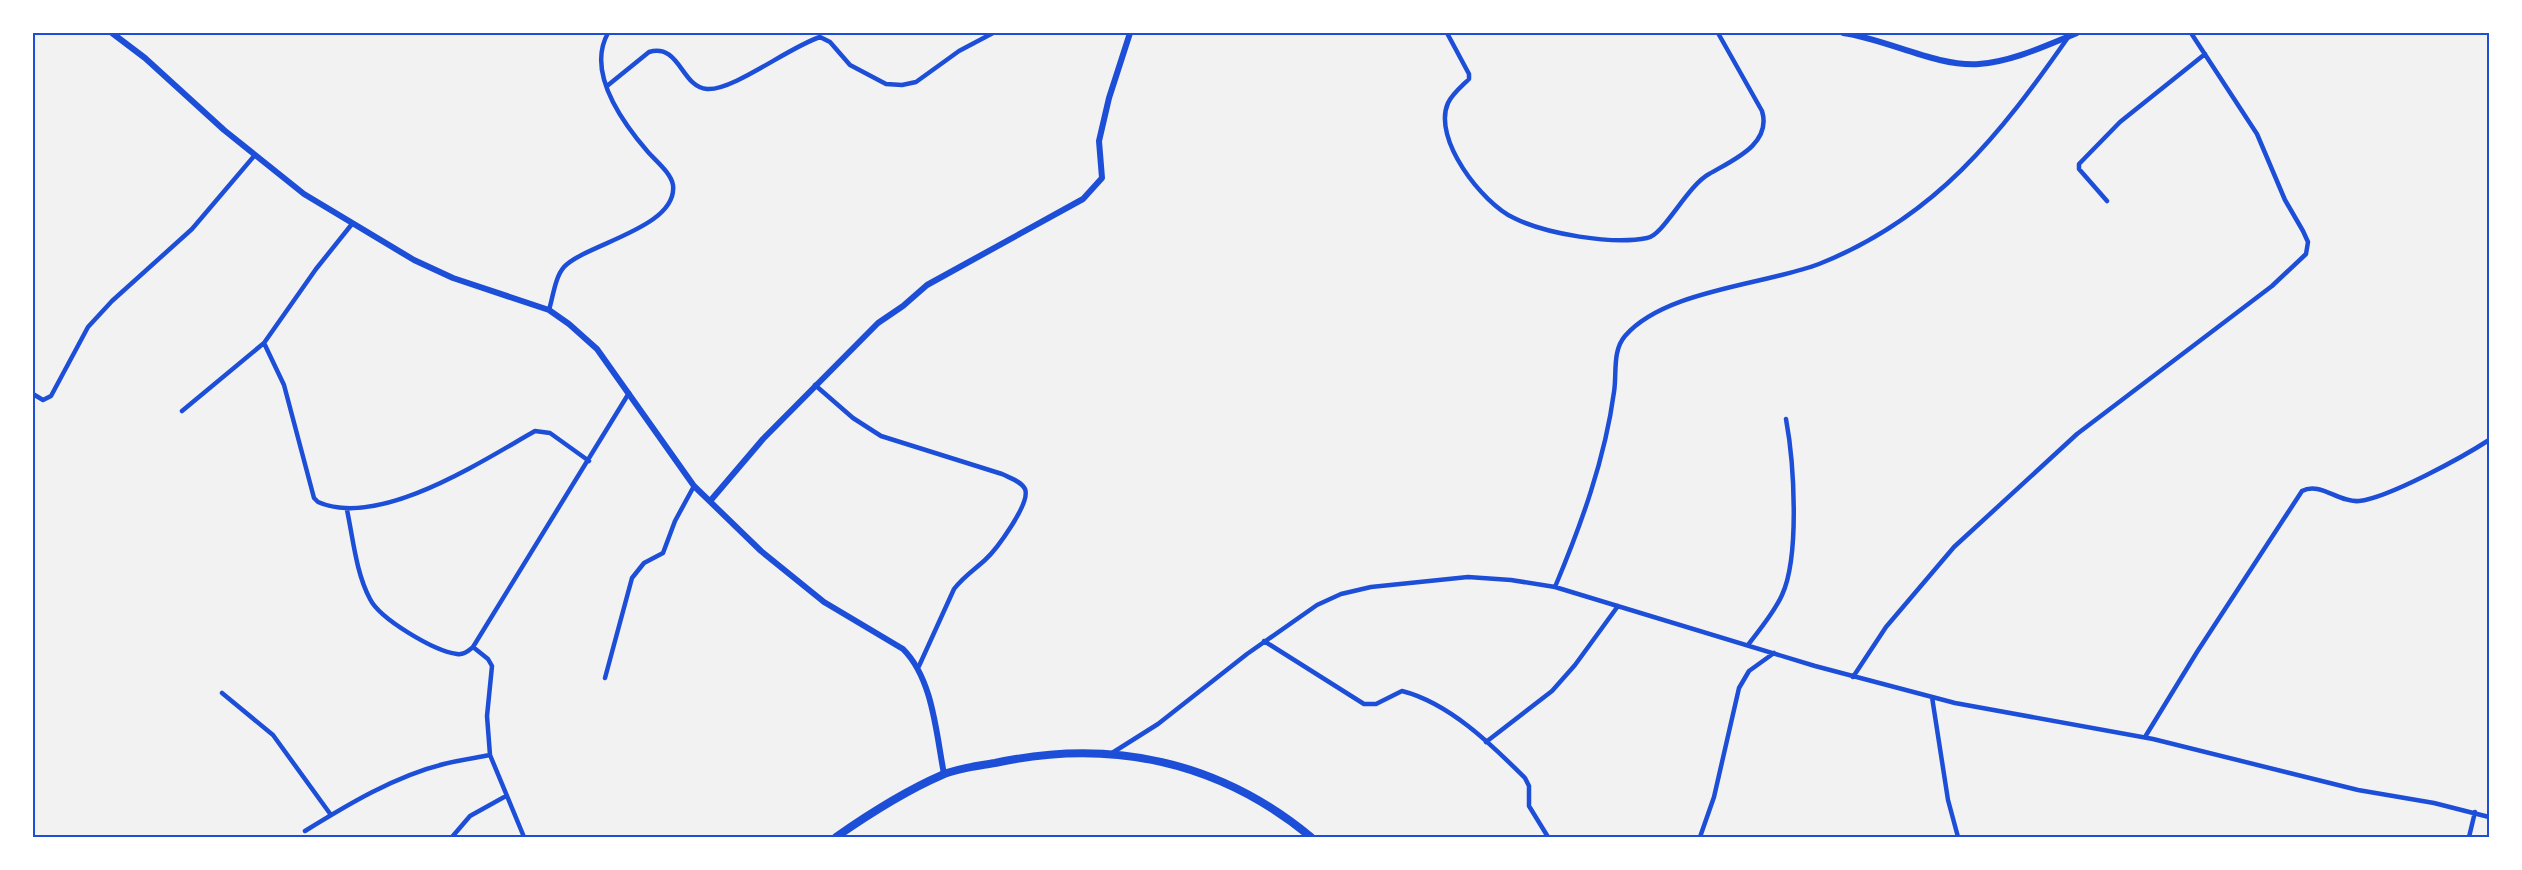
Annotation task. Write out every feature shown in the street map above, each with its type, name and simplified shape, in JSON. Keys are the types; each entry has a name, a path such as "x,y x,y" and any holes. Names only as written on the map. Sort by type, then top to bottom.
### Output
{"highway":[{"path":"842,835 899,797 944,774 1037,754 1112,753 1182,767 1215,780 1258,800 1311,837"}],"street":[{"path":"112,33 145,58 255,155 304,194 414,260 453,278 549,310 569,324 597,349 694,486 761,551 824,602 903,649 918,666 933,717 944,774"},
{"path":"549,310 562,269 570,262 634,232 660,213 672,191 670,178 630,131 607,86 602,44 608,33"},
{"path":"607,86 649,52 655,50 668,53 696,86 722,87 791,48 820,37 830,42 850,65 886,84 902,85 916,82 959,51 993,33"},
{"path":"711,500 763,439 878,323 903,306 927,285 1083,200 1102,178 1099,141 1109,98 1130,33"},
{"path":"1447,33 1469,74 1469,79 1449,101 1446,124 1456,157 1474,186 1512,218 1547,230 1577,237 1647,239 1661,230 1698,180 1742,155 1764,131 1765,122 1762,111 1718,33"},
{"path":"1844,33 1955,62 1979,64 2006,59 2077,33"},
{"path":"1853,676 1886,627 1954,547 2077,434 2272,286 2306,254 2308,243 2285,200 2257,134 2191,33"},
{"path":"1555,587 1574,541 1600,456 1614,392 1617,357 1624,337 1641,321 1682,302 1816,265 1904,220 1969,165 2025,99 2069,36"},
{"path":"2107,201 2079,169 2079,164 2120,122 2205,54"},
{"path":"33,394 44,400 51,396 88,327 112,301 192,229 255,155"},
{"path":"182,411 264,343 316,268 352,224"},
{"path":"264,343 284,385 314,498 323,504 346,510 406,497 456,477 536,431 550,433 589,461"},
{"path":"815,385 853,418 881,436 1002,474 1020,483 1026,492 1027,498 1008,530 986,559 961,579 954,589 918,666"},
{"path":"346,510 370,600 397,625 436,648 458,654 465,653 473,646 589,461 629,392"},
{"path":"1748,645 1782,595 1789,575 1793,458 1786,419"},
{"path":"2145,737 2197,652 2302,491 2314,488 2349,501 2364,500 2394,489 2489,440"},
{"path":"605,678 632,578 644,563 663,553 675,521 694,486"},
{"path":"1112,753 1186,703 1264,642 1317,605 1341,594 1371,587 1468,578 1511,580 1555,587 1774,653 1932,697 2145,737 2358,790 2475,812 2489,817"},
{"path":"1486,742 1552,691 1575,665 1618,606"},
{"path":"1264,642 1364,704 1376,704 1393,693 1409,693 1448,712 1486,742 1525,778 1529,786 1529,806 1548,837"},
{"path":"473,646 488,659 492,666 487,716 490,755 524,837"},
{"path":"1700,837 1714,797 1738,688 1749,671 1774,653"},
{"path":"222,693 273,735 331,815"},
{"path":"1932,697 1948,800 1958,837"},
{"path":"305,831 331,815 410,775 444,763 490,755"},
{"path":"452,837 464,821 506,796"},
{"path":"2469,837 2475,812"}]}
